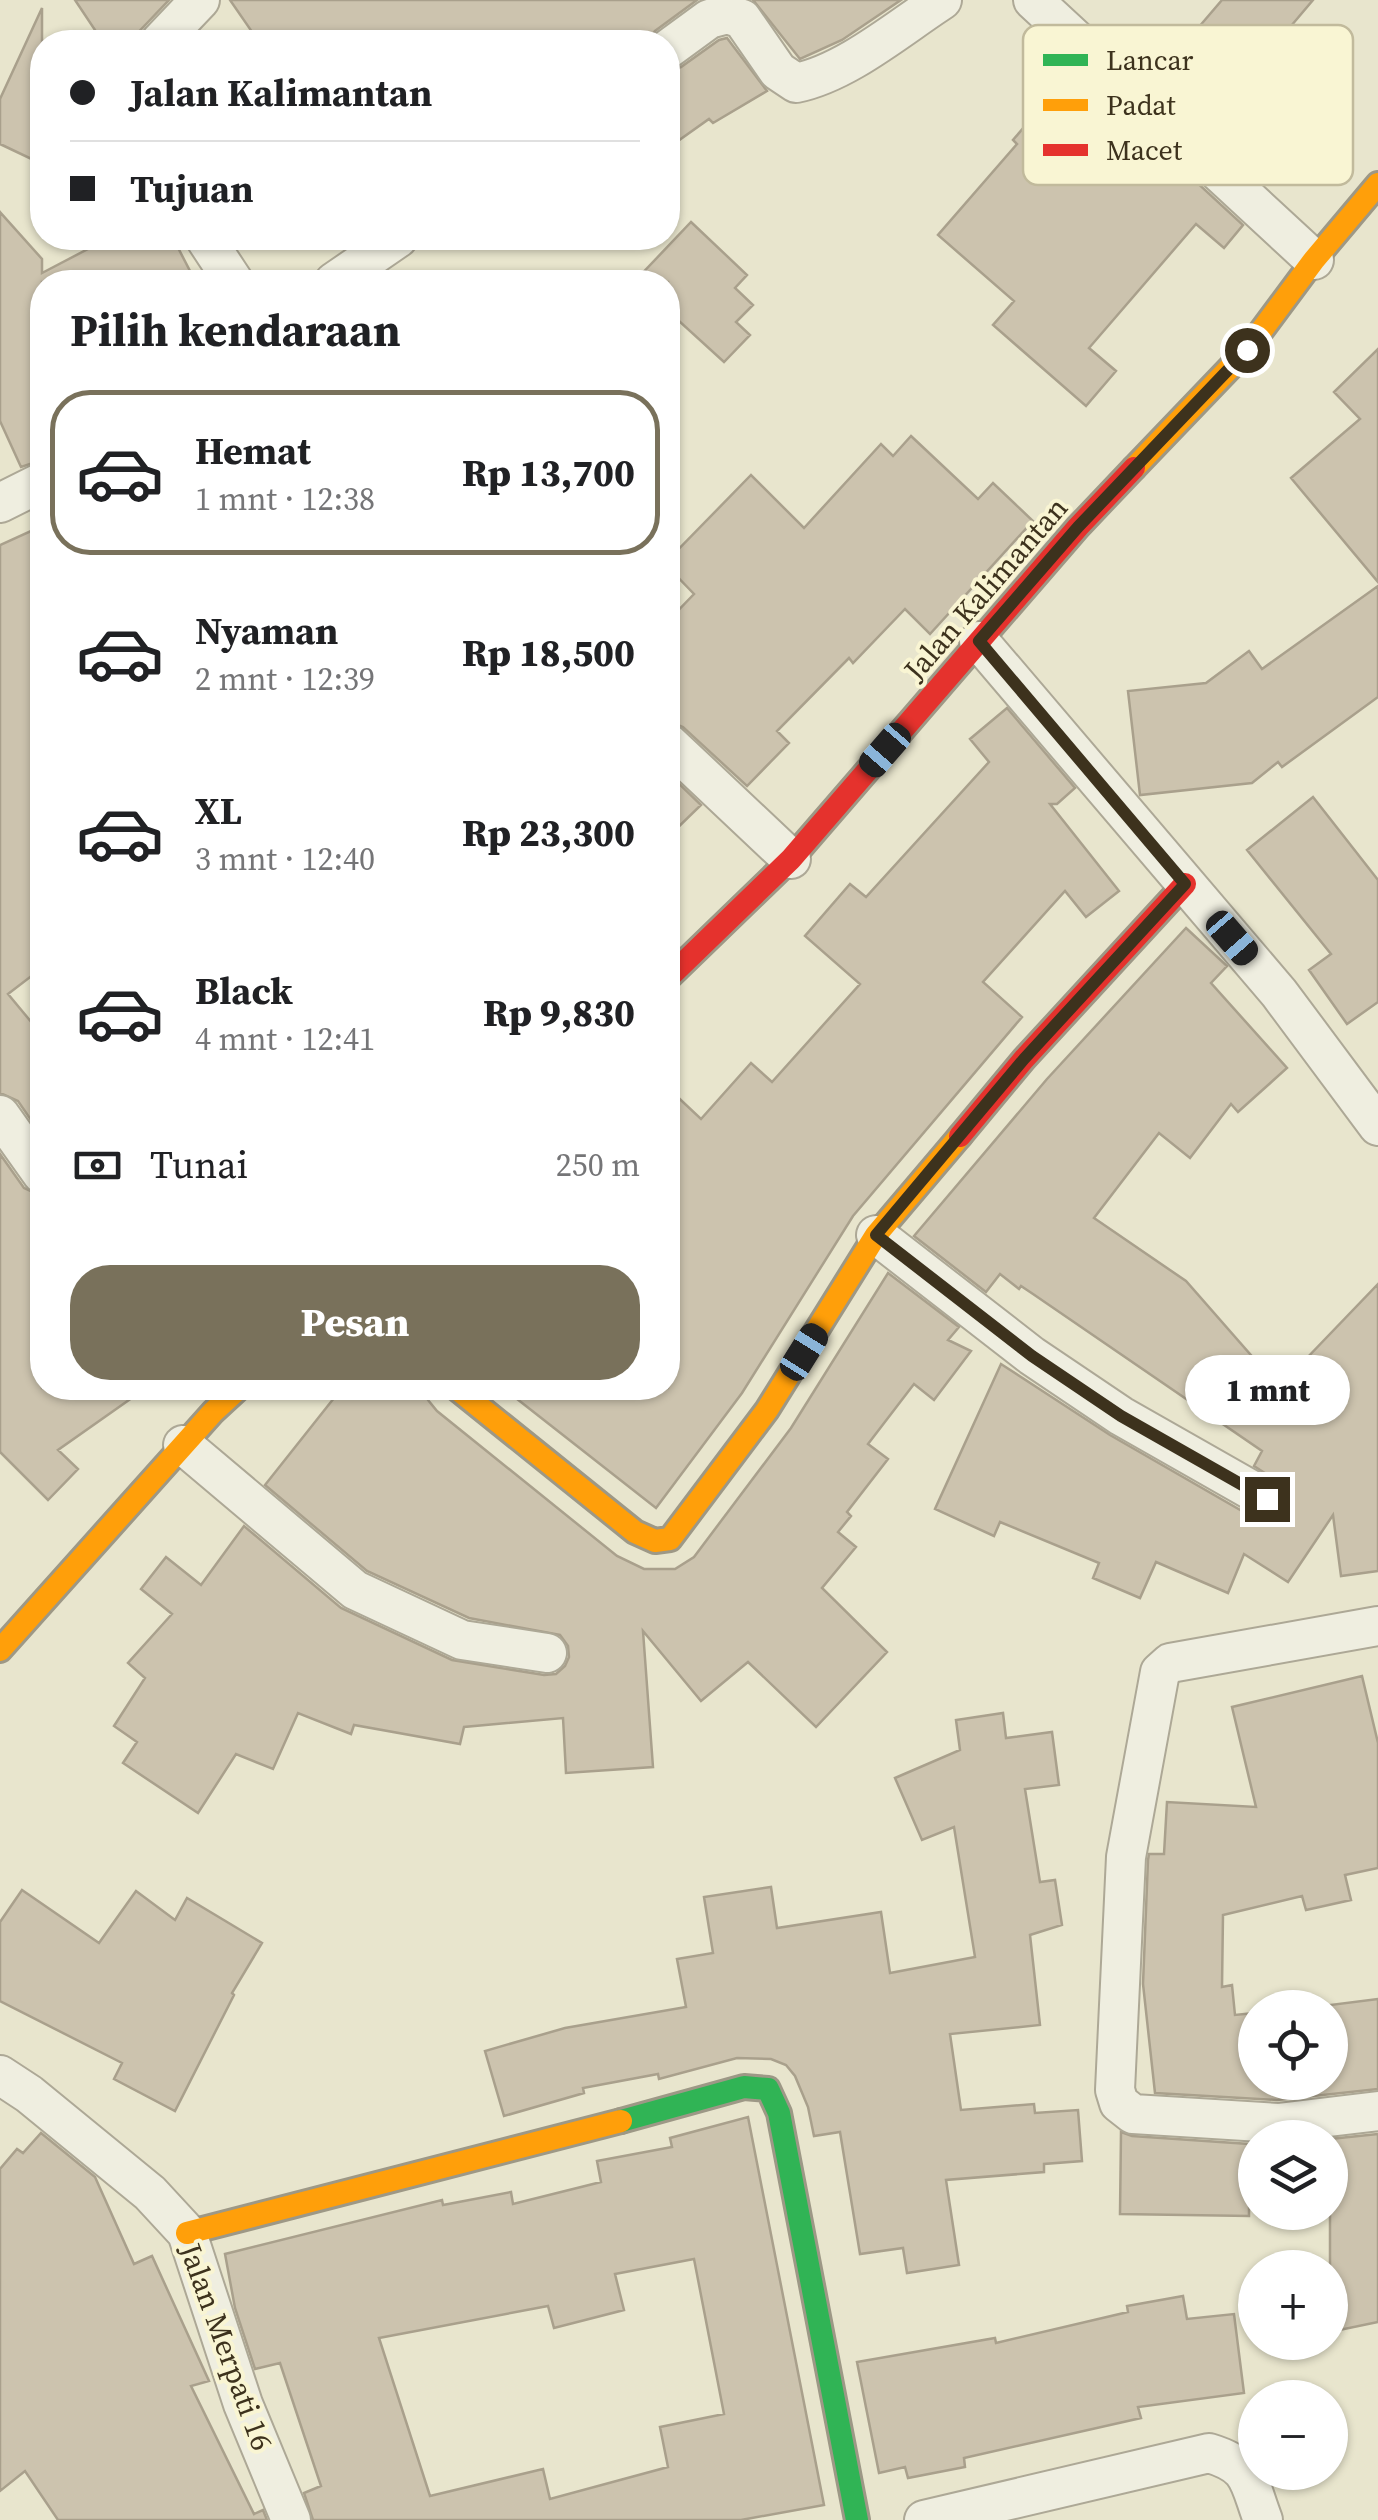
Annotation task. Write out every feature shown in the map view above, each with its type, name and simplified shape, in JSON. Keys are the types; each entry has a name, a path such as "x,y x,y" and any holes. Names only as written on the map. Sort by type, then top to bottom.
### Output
{"street":[{"path":"171,30 200,0"},
{"path":"680,40 710,19 728,14 742,19 778,71 796,83 816,79 843,64 942,0"},
{"path":"1033,0 1060,25"},
{"name":"Jalan Kalimantan","path":"680,966 791,859 1078,527 1247,350 1314,260 1378,184"},
{"path":"1233,185 1314,260"},
{"path":"351,270 381,250"},
{"path":"0,503 30,488"},
{"path":"979,641 1278,993 1378,1126"},
{"path":"680,754 791,859"},
{"path":"471,1400 635,1532 655,1541 670,1539 767,1410 876,1235 1024,1059 1185,884"},
{"path":"0,1115 30,1157"},
{"path":"876,1235 1032,1356 1121,1416 1267,1499"},
{"path":"0,1650 184,1445 213,1400"},
{"path":"184,1445 355,1590 462,1640 547,1654"},
{"path":"1378,1626 1170,1663 1160,1672 1126,1857 1116,2090 1119,2103 1134,2114 1278,2123 1378,2110"},
{"name":"Jalan Merpati 16","path":"0,2075 150,2193 187,2234 243,2404 291,2520"},
{"path":"187,2234 479,2160 744,2086 768,2089 783,2131 857,2520"},
{"path":"924,2520 1209,2454 1234,2461 1246,2474 1263,2520"}],"building":[{"path":"75,0 169,0 140,30 95,30"},
{"path":"230,0 697,0 656,30 251,30"},
{"path":"753,0 901,0 842,40 800,59"},
{"path":"1222,0 1313,0 1292,25 1201,25"},
{"path":"42,8 42,30 32,30"},
{"path":"30,34 30,158 0,144 0,99"},
{"path":"727,38 767,91 713,123 709,119 680,140 680,67"},
{"path":"1023,128 1023,185 1200,185 1243,225 1224,248 1196,224 1089,348 1116,371 1086,406 993,325 1014,301 938,235 1017,144 1013,140"},
{"path":"0,212 42,259 42,270 30,270 30,464 21,467 0,421"},
{"path":"691,222 747,275 735,288 753,305 736,322 750,335 724,362 680,322 680,270 645,270 664,250 680,250 680,234"},
{"path":"86,250 179,250 189,270 48,270"},
{"path":"1378,349 1378,582 1291,478 1360,419 1334,392"},
{"path":"911,436 978,499 993,483 1033,521 930,634 905,609 853,663 849,658 777,731 789,743 747,786 680,726 680,609 694,594 680,579 680,548 751,475 804,528 881,444 893,456"},
{"path":"30,531 30,977 8,994 30,1021 30,1118 18,1101 0,1093 0,545"},
{"path":"1378,586 1378,697 1282,767 1278,762 1252,783 1140,795 1128,691 1206,683 1249,651 1262,669"},
{"path":"1007,708 1075,788 1057,804 1050,804 1119,891 1086,917 1065,891 983,982 1022,1017 853,1216 742,1393 656,1508 518,1400 680,1400 680,1099 701,1119 751,1063 772,1082 860,984 805,936 850,884 866,897 989,762 970,739"},
{"path":"680,785 701,805 680,825"},
{"path":"1313,797 1378,880 1378,1002 1347,1024 1309,970 1331,954 1247,850"},
{"path":"1186,928 1227,966 1211,983 1287,1068 1238,1112 1231,1104 1190,1158 1159,1133 1094,1218 1186,1281 1279,1387 1378,1284 1378,1571 1341,1576 1333,1515 1288,1582 1244,1554 1228,1593 1156,1562 1140,1598 1093,1578 1099,1563 1000,1522 994,1536 935,1509 1001,1364 1110,1435 1256,1519 1277,1519 1286,1511 1286,1487 1254,1466 1262,1451 1033,1294 1000,1274 986,1292 914,1236 1047,1079"},
{"path":"0,1154 30,1191 30,1400 129,1400 58,1450 78,1469 48,1500 0,1452"},
{"path":"888,1273 959,1327 948,1340 971,1351 934,1400 914,1384 868,1444 888,1459 847,1512 851,1516 838,1532 856,1547 822,1588 887,1652 816,1727 748,1662 701,1701 643,1631 653,1767 566,1773 563,1718 464,1727 460,1744 354,1725 351,1734 298,1713 273,1769 236,1754 198,1813 123,1763 137,1742 114,1726 145,1678 128,1663 172,1614 141,1589 166,1557 201,1585 244,1526 341,1608 452,1660 544,1675 556,1674 565,1666 568,1646 560,1635 469,1618 367,1571 265,1485 332,1400 428,1400 617,1556 644,1569 675,1569 694,1557 791,1428"},
{"path":"1362,1676 1378,1743 1378,1868 1345,1875 1351,1900 1306,1910 1302,1896 1223,1915 1222,1987 1232,1985 1238,2015 1238,2098 1155,2093 1143,1984 1149,1854 1164,1854 1167,1802 1256,1807 1232,1707"},
{"path":"1003,1713 1006,1738 1052,1732 1059,1785 1025,1789 1040,1882 1055,1880 1062,1925 1030,1935 1040,2025 950,2034 961,2110 1034,2104 1035,2113 1078,2110 1082,2161 1044,2164 1044,2172 946,2180 959,2265 907,2273 903,2248 860,2254 840,2132 814,2136 808,2107 795,2076 786,2065 771,2059 737,2058 659,2079 658,2074 583,2088 584,2093 504,2116 485,2051 565,2028 686,2007 677,1959 713,1953 704,1897 771,1887 777,1928 881,1912 890,1973 975,1957 954,1827 922,1840 895,1778 960,1750 956,1720"},
{"path":"22,1890 99,1943 136,1891 175,1920 187,1898 262,1943 232,1993 175,2111 114,2079 122,2063 0,2001 0,1922"},
{"path":"1378,1999 1378,2089 1348,2092 1348,2003"},
{"path":"748,2117 824,2505 741,2520 313,2520 304,2493 321,2486 280,2363 255,2369 235,2308 225,2254 442,2200 443,2205 511,2192 513,2204 601,2182 597,2161 672,2147 670,2138","holes":["694,2259 724,2414 660,2427 668,2467 550,2499 543,2469 430,2496 379,2338 548,2306 554,2328 624,2310 615,2274"]},
{"path":"1121,2132 1238,2143 1238,2216 1120,2214"},
{"path":"41,2133 95,2177 134,2264 152,2256 209,2381 191,2386 254,2514 263,2510 267,2520 58,2520 25,2471 0,2491 0,2169 17,2149 23,2153"},
{"path":"1378,2134 1378,2322 1348,2328 1348,2250 1330,2250 1330,2230 1348,2230 1348,2137"},
{"path":"1183,2296 1187,2319 1234,2314 1242,2380 1238,2380 1238,2394 1138,2407 1141,2418 964,2458 965,2467 908,2478 905,2467 879,2473 857,2362 995,2338 996,2343 1128,2312 1127,2306"}],"traffic: fast":[{"path":"621,2121 744,2087 768,2089 779,2113 857,2520"}],"traffic: slow":[{"path":"1134,468 1247,350 1314,260 1378,184"},
{"path":"471,1400 635,1532 655,1541 670,1539 767,1410 876,1235 960,1136"},
{"path":"0,1650 226,1400"},
{"path":"187,2233 621,2121"}],"traffic: jam":[{"path":"680,966 791,859 1078,527 1134,468"},
{"path":"960,1136 1024,1059 1185,884"}],"route":[{"path":"1247,350 1078,527 979,641 1185,884 1024,1059 876,1235 1032,1356 1121,1416 1267,1499"}]}
